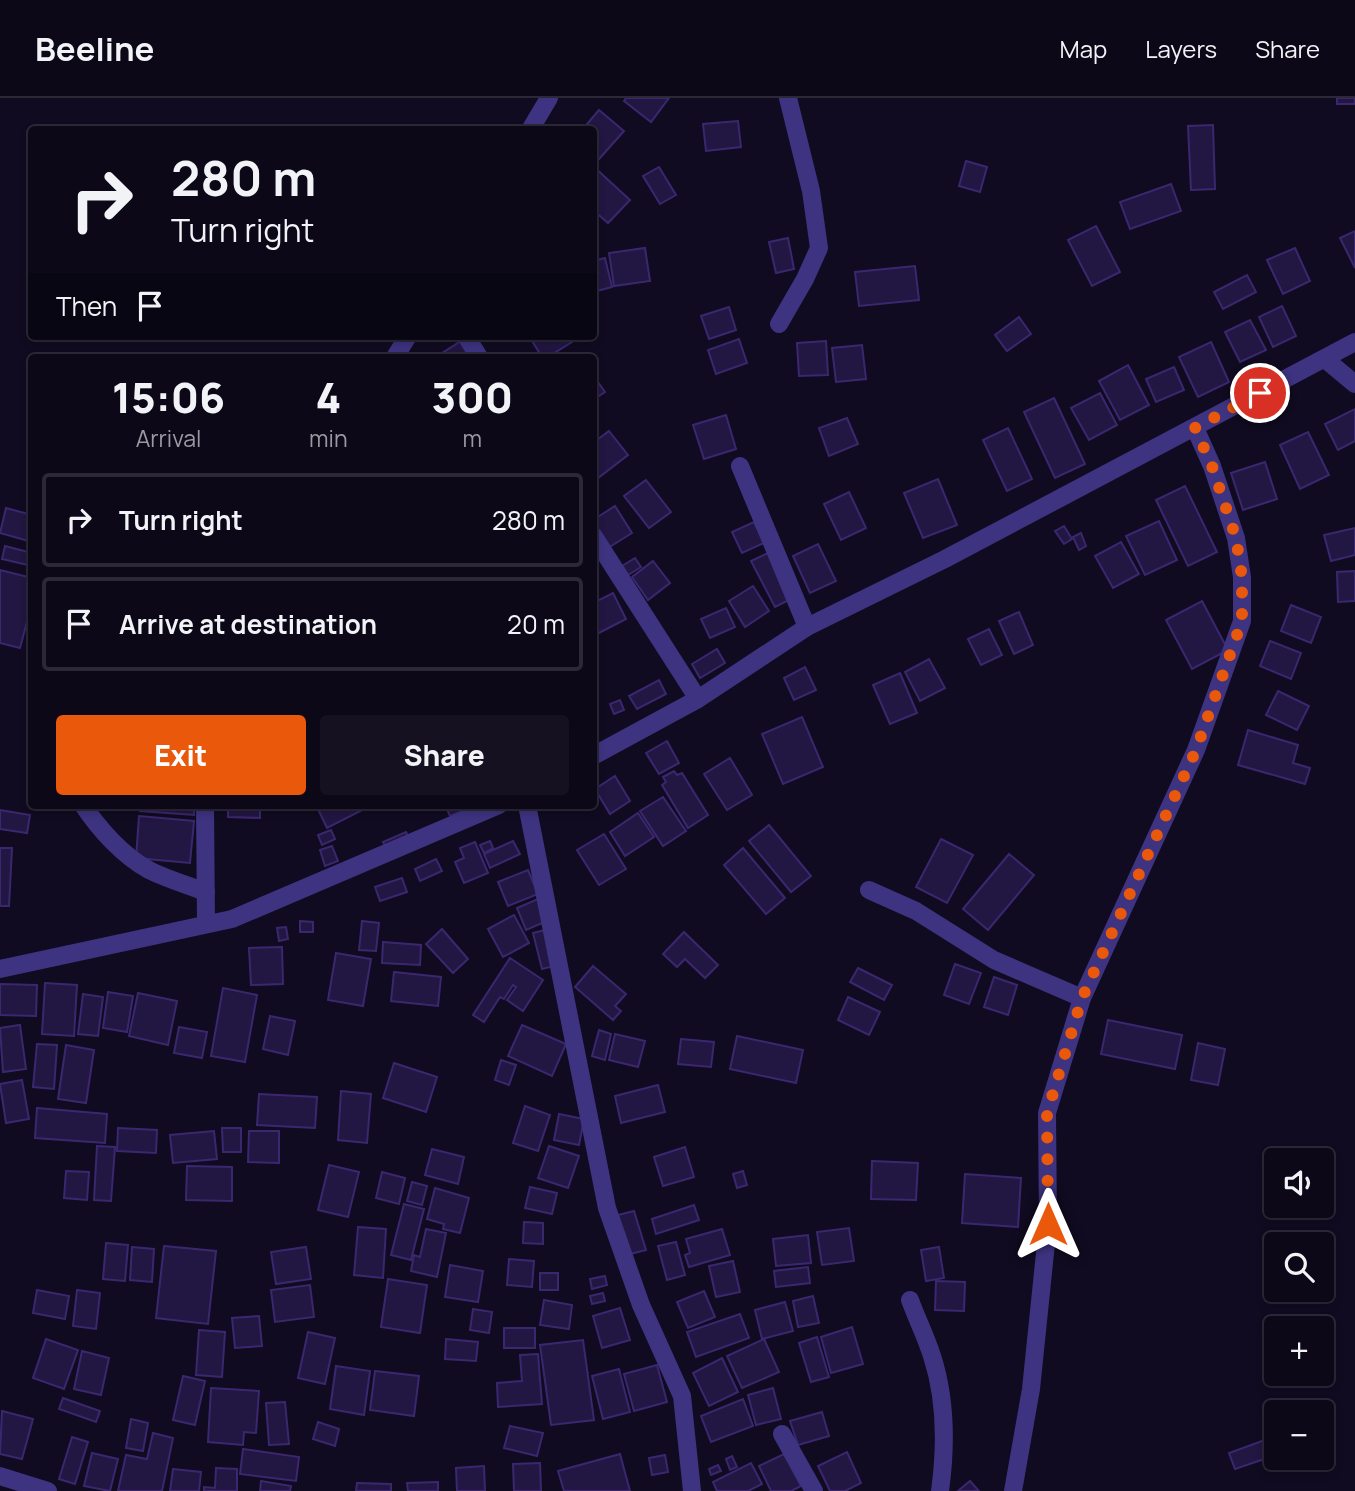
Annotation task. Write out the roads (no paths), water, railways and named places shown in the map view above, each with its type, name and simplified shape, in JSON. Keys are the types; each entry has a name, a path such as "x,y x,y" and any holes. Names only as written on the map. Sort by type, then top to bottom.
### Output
{"street":[{"path":"532,126 549,98"},
{"path":"779,324 806,279 819,248 811,191 788,98"},
{"path":"597,754 698,699 807,627 945,559 1355,342"},
{"path":"1325,359 1355,384"},
{"path":"1013,1491 1031,1388 1048,1224 1047,1113 1082,998 1196,750 1242,621 1242,577 1236,538 1212,466 1195,428"},
{"path":"740,466 807,627"},
{"path":"597,541 698,699"},
{"path":"86,809 124,852 148,870 206,892"},
{"path":"205,809 206,923"},
{"path":"0,969 232,919 490,809"},
{"path":"528,809 607,1208 641,1305 682,1396 692,1491"},
{"path":"869,890 916,911 994,960 1082,998"},
{"path":"909,1300 933,1357 943,1409 943,1471 940,1491"},
{"path":"782,1434 814,1491"},
{"path":"0,1476 48,1491"}]}
